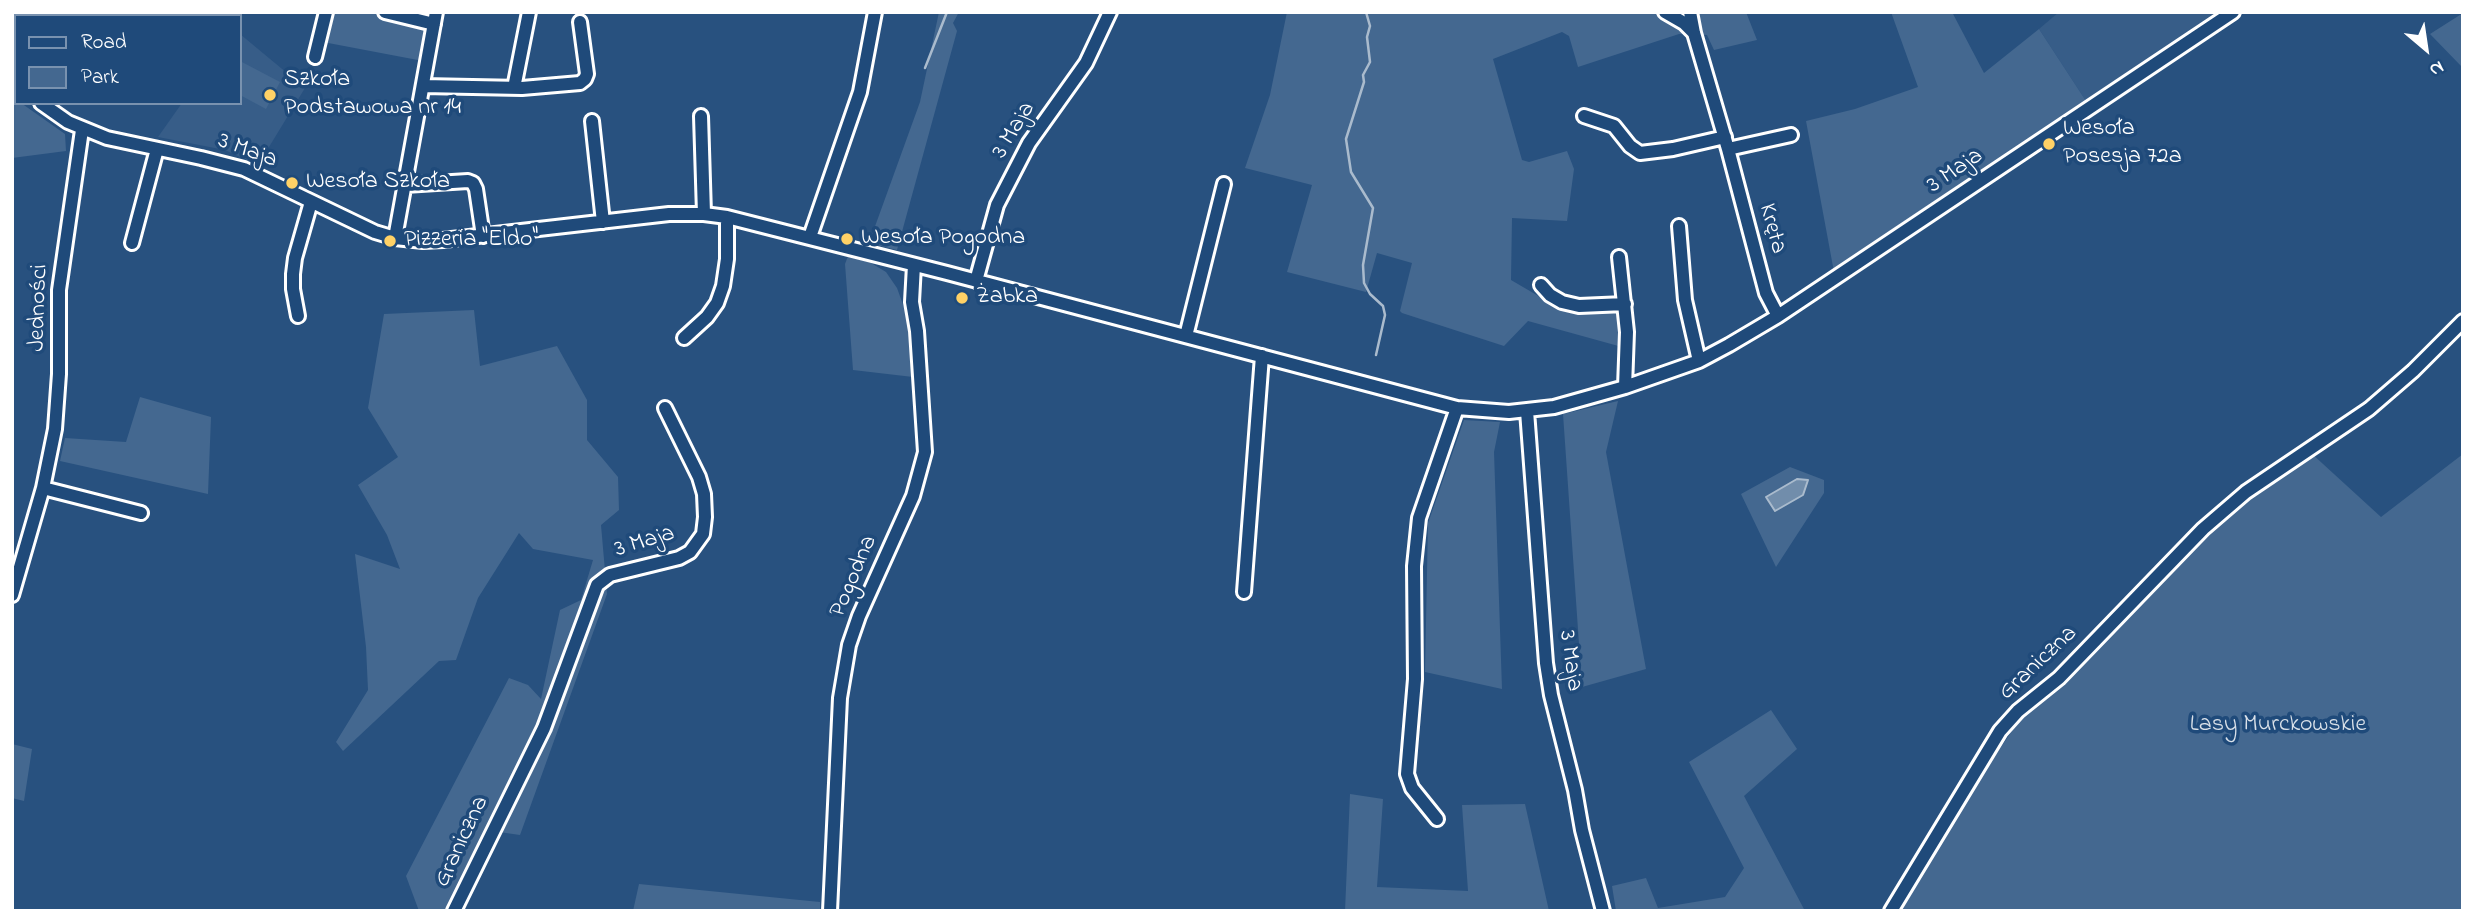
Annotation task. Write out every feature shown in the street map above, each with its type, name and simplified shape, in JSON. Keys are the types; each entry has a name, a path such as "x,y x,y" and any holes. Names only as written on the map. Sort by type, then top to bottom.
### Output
{"street":[{"path":"315,57 326,12"},
{"path":"385,12 435,18 395,238"},
{"path":"514,88 529,12"},
{"path":"810,237 860,92 875,12"},
{"name":"3 Maja","path":"976,281 997,205 1029,143 1086,63 1110,12"},
{"path":"1665,12 1684,23 1694,33"},
{"name":"Kręta","path":"1690,12 1766,293 1778,316"},
{"name":"3 Maja","path":"44,105 82,130 244,169 375,232 395,238 423,241 669,214 705,214 810,237 1457,408 1492,413 1553,407 1625,387 1699,361 1778,316 2233,12"},
{"path":"423,86 514,88 580,83 587,74 580,22"},
{"path":"701,116 705,214"},
{"path":"1584,116 1614,126 1630,146 1640,153 1791,135"},
{"path":"592,121 603,222"},
{"name":"Jedności","path":"12,595 43,488 55,429 59,373 59,290 82,130"},
{"path":"132,243 157,149"},
{"path":"405,185 468,181 473,183 477,189 483,236"},
{"path":"1186,336 1224,184"},
{"path":"298,316 293,274 311,202"},
{"path":"684,338 707,317 717,303 727,259 727,218"},
{"path":"1679,226 1685,300 1699,361"},
{"path":"1619,257 1627,332 1625,387"},
{"name":"Pogodna","path":"830,911 840,698 849,645 859,616 913,496 925,452 917,331 912,302 914,265"},
{"path":"1541,285 1550,295 1562,302 1579,306 1625,304"},
{"name":"Graniczna","path":"1891,911 2000,731 2018,711 2059,678 2203,530 2259,483 2369,409 2413,371 2463,321"},
{"path":"1244,592 1262,356"},
{"name":"3 Maja","path":"511,791 544,727 597,585 610,575 679,558 690,552 703,534 704,494 699,477 665,408"},
{"path":"1437,819 1412,788 1407,774 1415,679 1414,566 1419,518 1457,408"},
{"name":"3 Maja","path":"1527,411 1546,663 1582,830 1603,911"},
{"path":"43,488 141,513"},
{"name":"Graniczna","path":"454,911 511,791"}],"shaded area":[{"path":"2059,12 2221,12 2086,101 2039,29"},
{"name":"Szkoła Podstawowa nr 14","path":"242,36 305,88 258,165 225,150 158,137 181,105 242,105"},
{"path":"1797,479 1808,480 1803,495 1775,511 1766,497"}],"green space":[{"path":"325,12 431,12 423,61 323,42"},
{"path":"939,12 959,12 953,23 957,31 897,250 869,243 920,102"},
{"path":"1287,12 1746,12 1757,40 1714,50 1707,35 1679,34 1578,67 1569,36 1562,32 1493,59 1522,160 1529,162 1567,151 1574,169 1567,221 1512,218 1511,280 1547,301 1617,311 1622,347 1528,321 1504,346 1402,313 1400,311 1412,263 1377,253 1366,292 1287,272 1312,185 1245,168 1270,95"},
{"path":"1891,12 1952,12 1984,73 2039,29 2086,101 1902,223 1834,272 1806,121 1855,109 1918,87"},
{"path":"2463,13 2463,67 2462,67 2430,34"},
{"path":"242,62 280,82 266,109 242,96"},
{"path":"12,97 14,105 24,105 65,134 66,151 12,158"},
{"path":"848,256 871,263 886,272 897,288 910,324 913,377 853,370 845,264"},
{"path":"474,310 480,366 557,346 587,400 587,440 618,477 619,510 601,525 607,594 520,835 499,832 463,911 419,911 406,876 509,678 528,685 541,699 560,610 581,600 593,560 533,549 519,533 478,598 456,660 439,661 343,751 336,742 368,690 366,647 355,554 400,569 387,535 358,485 398,457 368,408 384,314"},
{"path":"140,397 211,417 208,494 60,461 65,438 126,442"},
{"path":"1618,401 1606,452 1646,669 1582,687 1563,414"},
{"path":"1464,420 1500,422 1494,452 1502,689 1425,672 1428,523"},
{"name":"Lasy Murckowskie","path":"2311,453 2381,517 2463,454 2463,911 1901,911 1985,770 2021,718 2090,654 2221,522"},
{"path":"1790,467 1824,480 1824,493 1776,567 1741,494"},
{"path":"1771,710 1797,749 1744,796 1805,911 1616,911 1612,886 1646,878 1658,908 1725,897 1744,868 1689,762"},
{"path":"12,744 32,749 24,801 12,798"},
{"path":"1350,794 1383,799 1377,887 1468,891 1462,805 1525,804 1549,911 1345,911"},
{"path":"639,884 820,902 820,911 633,911"}],"waterway":[{"path":"925,68 947,12"},
{"path":"1366,12 1370,26 1367,37 1370,62 1363,75 1364,82 1346,139 1351,172 1373,208 1363,265 1364,283 1370,294 1383,306 1385,315 1376,355"}],"place":[{"name":"Szkoła Podstawowa nr 14","path":"270,95"},
{"name":"Wesoła Posesja 72a","path":"2049,144"},
{"name":"Wesoła Szkoła","path":"292,183"},
{"name":"Wesoła Pogodna","path":"847,239"},
{"name":"Pizzeria \"Eldo\"","path":"390,241"},
{"name":"Żabka","path":"962,298"}]}
